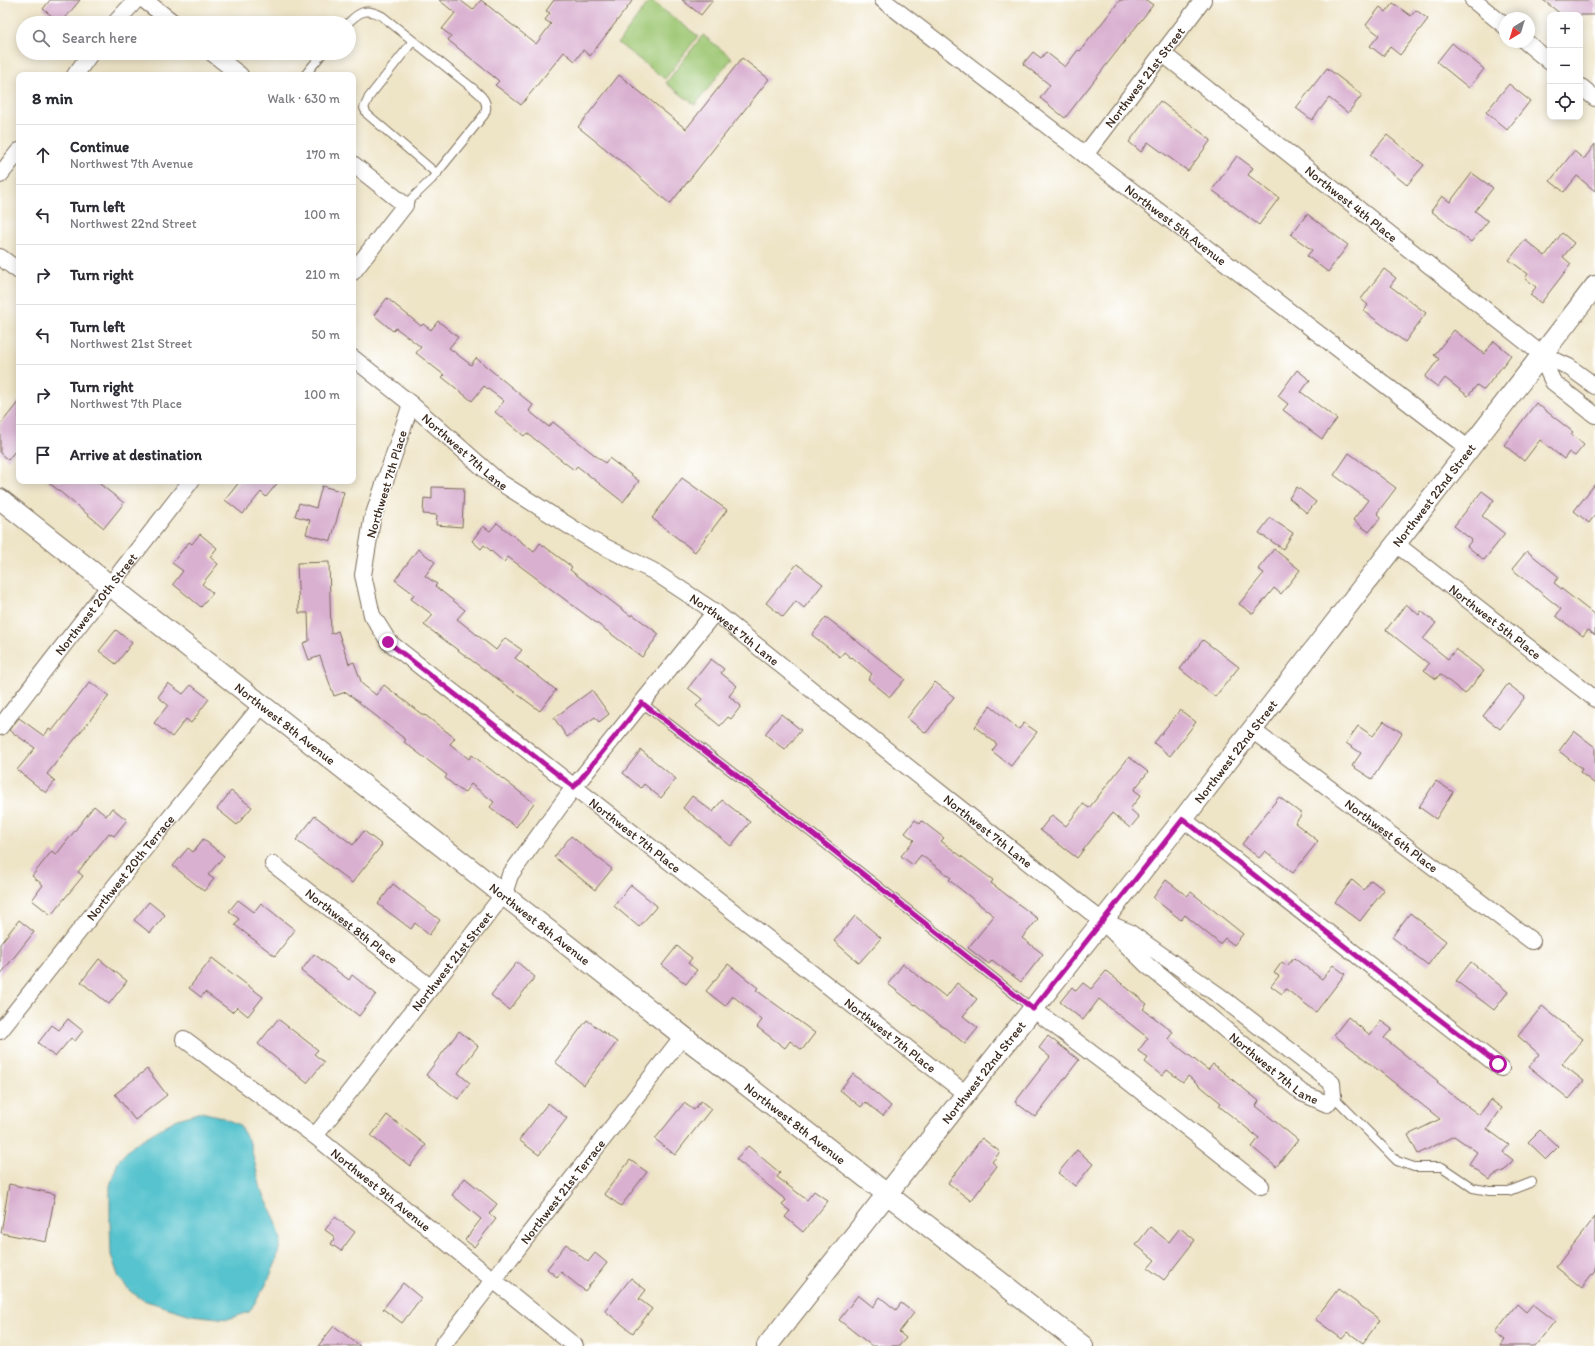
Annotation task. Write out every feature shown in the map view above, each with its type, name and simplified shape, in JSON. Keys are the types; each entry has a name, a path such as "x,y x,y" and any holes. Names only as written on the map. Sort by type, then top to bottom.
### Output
{"street":[{"path":"121,16 136,0"},
{"path":"144,0 165,16"},
{"name":"Northwest 5th Avenue","path":"882,0 1469,449"},
{"name":"Northwest 21st Street","path":"1085,155 1203,0"},
{"path":"1473,0 1499,21"},
{"path":"1533,48 1547,60"},
{"name":"Northwest 4th Place","path":"1162,53 1541,354 1569,367 1595,386"},
{"path":"77,72 86,60"},
{"path":"221,60 236,72"},
{"path":"1583,88 1595,98"},
{"path":"0,175 16,155"},
{"path":"356,166 405,205 356,268"},
{"path":"0,257 16,269"},
{"name":"Northwest 22nd Street","path":"767,1346 1183,819 1595,286"},
{"path":"1541,354 1546,369 1553,382 1595,415"},
{"name":"Northwest 7th Lane","path":"356,360 411,404 498,481 593,541 653,571 715,612 1102,921 1147,965 1302,1093 1327,1104 1333,1096 1332,1083 1221,996 1129,932 1102,921"},
{"name":"Northwest 7th Place","path":"411,404 372,520 362,575 372,615 388,642 966,1094"},
{"name":"Northwest 20th Street","path":"0,727 189,484"},
{"name":"Northwest 8th Avenue","path":"0,499 263,704 683,1036 1083,1346"},
{"name":"Northwest 5th Place","path":"1396,544 1595,699"},
{"name":"Northwest 21st Street","path":"315,1136 504,894 510,875 574,787 715,612"},
{"name":"Northwest 20th Terrace","path":"0,1031 142,852 263,704"},
{"name":"Northwest 6th Place","path":"1252,730 1532,941"},
{"path":"1183,819 1501,1068"},
{"name":"Northwest 8th Place","path":"273,864 430,987"},
{"path":"1033,1009 1120,1074 1261,1186"},
{"name":"Northwest 21st Terrace","path":"442,1346 683,1036"},
{"name":"Northwest 9th Avenue","path":"184,1039 315,1136 575,1346"}],"lane":[{"path":"356,16 360,12 365,11 378,14 476,90 482,96 487,105 487,110 484,115 437,174 405,205"},
{"path":"413,41 369,97 364,108 367,114 437,174"},
{"path":"307,72 317,60"},
{"path":"642,703 800,824 1033,1009"},
{"path":"1333,1096 1397,1161 1414,1167 1442,1167 1473,1188 1490,1191 1508,1191 1532,1182"}],"green space":[{"path":"650,0 698,36 665,79 618,43"},
{"path":"703,35 732,58 695,105 666,83"}],"water":[{"path":"201,1112 222,1117 239,1125 250,1143 261,1189 276,1221 281,1240 276,1262 266,1285 249,1312 228,1319 191,1315 143,1300 130,1291 119,1278 111,1255 110,1186 118,1161 133,1145 175,1120"}],"building":[{"path":"50,0 80,0 67,16 52,16 43,9"},
{"path":"439,0 460,0 473,10 481,0 536,44 551,24 545,20 550,13 546,11 554,0 633,0 590,56 583,50 575,61 564,52 521,105 495,85 499,81 448,40 451,36 442,29 455,13"},
{"path":"682,0 713,0 701,15"},
{"path":"1120,0 1146,0 1153,5 1065,118 1040,98 1050,85 1023,64 1033,52 1041,58 1046,52 1065,67 1078,50 1080,51"},
{"path":"1543,0 1595,0 1595,15 1583,15 1583,12 1558,12"},
{"path":"1393,3 1411,16 1416,10 1428,19 1400,55 1390,47 1383,56 1370,46 1379,35 1366,25 1380,7 1386,12"},
{"path":"1452,43 1484,69 1469,88 1437,62"},
{"path":"742,58 769,79 670,204 627,166 578,127 619,75 686,129"},
{"path":"1327,68 1362,95 1348,113 1329,98 1312,120 1296,108"},
{"path":"1509,84 1530,101 1507,130 1486,112"},
{"path":"1160,101 1211,140 1188,171 1148,142 1141,152 1129,142"},
{"path":"1387,135 1424,165 1407,185 1370,155"},
{"path":"1595,144 1595,191 1577,176 1564,192 1550,181 1574,151 1584,159"},
{"path":"1237,156 1253,168 1248,175 1279,198 1259,225 1212,190"},
{"path":"1472,173 1493,188 1475,211 1488,221 1471,242 1431,211 1442,196 1450,202"},
{"path":"1307,214 1348,245 1328,272 1307,256 1312,250 1291,235"},
{"path":"1562,233 1574,243 1563,257 1571,264 1541,303 1530,295 1536,287 1525,278 1528,274 1509,260 1525,240 1545,256"},
{"path":"1384,269 1396,278 1390,286 1426,313 1405,342 1364,311 1368,305 1361,299"},
{"path":"387,298 421,326 423,324 431,330 438,321 458,337 449,348 471,365 476,358 533,405 529,411 549,427 553,422 605,463 609,458 639,481 623,502 577,466 574,470 527,433 524,436 495,412 504,401 484,386 472,401 442,377 444,375 416,353 421,347 396,328 393,331 374,315"},
{"path":"1454,330 1484,354 1494,341 1511,355 1484,390 1477,385 1468,396 1445,378 1438,387 1425,377 1439,359 1434,355"},
{"path":"1297,370 1310,380 1301,392 1337,419 1322,439 1283,410 1288,404 1278,396"},
{"path":"1536,403 1573,432 1571,434 1584,445 1575,456 1569,452 1564,459 1540,440 1524,461 1504,445"},
{"path":"16,405 16,450 8,460 0,453 0,425"},
{"path":"1349,453 1396,488 1377,513 1381,517 1369,532 1353,520 1368,500 1334,475"},
{"path":"682,478 727,510 695,552 652,518"},
{"path":"51,484 100,484 124,503 104,528"},
{"path":"238,484 277,484 266,497 261,492 243,514 225,500"},
{"path":"1595,484 1595,515 1589,523 1574,511"},
{"path":"322,486 344,492 331,541 306,534 310,520 295,516 299,503 316,508"},
{"path":"432,487 464,488 462,527 436,525 437,515 423,514 424,498 432,499"},
{"path":"1297,487 1316,502 1307,513 1289,498"},
{"path":"1482,491 1494,500 1482,516 1505,534 1484,560 1467,546 1472,540 1454,526"},
{"path":"1270,518 1293,533 1283,549 1259,533"},
{"path":"497,523 534,552 540,543 572,567 570,570 631,616 632,614 659,634 642,657 508,557 504,562 484,545 481,549 472,541 483,526 490,531"},
{"path":"200,534 217,548 210,557 218,564 202,584 213,593 201,607 173,584 183,571 172,563 189,542 192,544"},
{"path":"418,549 435,562 425,576 437,584 435,586 465,610 457,619 496,650 505,638 522,650 515,658 556,690 540,711 424,625 433,615 411,599 414,594 395,580"},
{"path":"1274,549 1300,570 1281,594 1274,588 1253,614 1239,604 1264,573 1258,569"},
{"path":"1527,551 1559,577 1554,583 1595,615 1595,635 1588,630 1583,636 1556,616 1561,609 1512,569"},
{"path":"329,562 331,634 338,631 349,664 354,662 362,684 376,695 384,685 455,738 450,744 469,759 472,755 534,803 516,827 490,807 494,802 471,784 464,793 445,778 447,775 404,742 406,740 346,692 334,696 320,656 309,660 303,643 309,641 308,613 299,613 297,563"},
{"path":"797,564 823,584 804,608 796,601 783,617 766,603"},
{"path":"1406,604 1419,615 1421,611 1436,623 1423,639 1448,659 1456,649 1484,671 1465,694 1440,674 1436,679 1424,670 1429,664 1386,630"},
{"path":"826,617 905,679 890,697 868,679 872,674 852,657 851,658 844,652 840,657 812,635"},
{"path":"116,630 132,643 116,664 99,651"},
{"path":"1203,640 1239,667 1215,697 1180,669"},
{"path":"711,659 724,669 721,673 737,686 729,696 741,706 731,719 728,717 720,726 696,706 702,699 688,688"},
{"path":"90,682 109,696 47,774 55,781 46,793 17,770 35,748 9,730 19,718 44,736 49,729 52,731"},
{"path":"935,682 954,697 926,733 907,718"},
{"path":"168,683 183,694 191,685 209,699 191,723 186,719 172,737 154,723 168,705 158,697"},
{"path":"1508,684 1525,697 1500,729 1483,716"},
{"path":"592,690 609,714 599,722 595,717 567,737 554,718"},
{"path":"990,706 1019,729 1024,723 1037,732 1011,766 992,751 997,744 975,727"},
{"path":"1180,710 1196,722 1170,756 1154,743"},
{"path":"781,714 801,730 785,750 765,734"},
{"path":"1384,721 1402,733 1372,779 1352,766 1361,753 1346,743 1358,726 1373,736"},
{"path":"1574,731 1595,747 1595,784 1580,772 1582,769 1559,751"},
{"path":"641,750 676,779 661,798 644,784 641,788 623,773"},
{"path":"1129,757 1148,772 1134,790 1141,795 1130,809 1139,817 1130,828 1112,813 1077,858 1040,830 1052,815 1066,826 1083,804 1089,808"},
{"path":"1436,781 1453,792 1436,819 1419,807"},
{"path":"231,791 252,807 237,825 217,809"},
{"path":"692,796 713,812 722,800 750,822 731,846 683,808"},
{"path":"1279,797 1302,814 1295,823 1318,841 1293,873 1265,851 1259,858 1242,844"},
{"path":"94,806 106,816 112,808 127,820 114,836 109,833 78,872 83,876 51,915 32,900 43,885 32,876 52,851 56,855"},
{"path":"315,816 353,845 364,831 382,845 352,883 296,840"},
{"path":"915,820 920,824 922,821 944,838 941,841 993,880 991,883 1038,919 1022,938 1043,954 1021,982 992,960 989,964 968,948 994,916 949,880 951,878 921,855 913,865 901,856 914,840 905,833"},
{"path":"571,836 612,869 595,890 554,857"},
{"path":"203,839 224,856 208,875 214,879 204,891 173,866 188,848 193,852"},
{"path":"1166,880 1187,896 1191,892 1243,934 1234,945 1225,938 1220,944 1185,915 1181,920 1153,898"},
{"path":"1352,880 1364,890 1371,880 1384,890 1360,921 1335,902"},
{"path":"393,884 440,920 429,935 415,923 411,929 378,904"},
{"path":"631,885 657,906 639,927 614,906"},
{"path":"238,900 254,912 261,903 295,930 275,956 235,925 239,919 229,911"},
{"path":"149,902 165,915 150,933 134,920"},
{"path":"1410,913 1446,941 1428,965 1392,937"},
{"path":"855,916 881,938 859,963 834,941"},
{"path":"19,920 34,932 0,975 0,944"},
{"path":"677,946 692,958 688,963 697,970 686,984 662,965"},
{"path":"314,954 349,980 352,975 376,994 359,1016 301,971"},
{"path":"212,958 263,997 248,1016 237,1007 232,1012 205,992 201,997 189,988"},
{"path":"1294,958 1322,979 1333,965 1345,974 1316,1012 1286,989 1282,994 1271,986 1279,976 1274,973 1282,962 1287,966"},
{"path":"99,959 127,981 109,1004 81,982"},
{"path":"517,962 535,977 509,1010 491,995"},
{"path":"1471,962 1508,992 1494,1010 1456,981"},
{"path":"728,964 758,988 756,990 815,1033 802,1050 790,1041 785,1048 757,1027 762,1020 733,996 725,1006 706,991"},
{"path":"903,964 946,997 957,983 977,999 963,1016 978,1028 965,1044 888,984"},
{"path":"1106,971 1147,1004 1143,1009 1173,1032 1168,1039 1208,1070 1213,1064 1259,1101 1256,1106 1298,1140 1276,1167 1252,1147 1259,1138 1219,1106 1221,1103 1188,1076 1183,1082 1167,1070 1162,1076 1145,1062 1148,1058 1138,1051 1148,1038 1099,999 1083,1020 1060,1002 1072,987 1076,991 1083,983 1091,989"},
{"path":"1542,1006 1583,1039 1562,1064 1584,1081 1569,1099 1529,1067 1539,1054 1518,1036"},
{"path":"1348,1017 1370,1035 1381,1021 1392,1029 1384,1038 1438,1081 1437,1083 1479,1115 1491,1100 1502,1108 1487,1129 1509,1145 1503,1152 1513,1160 1505,1170 1493,1176 1490,1180 1469,1164 1477,1152 1454,1136 1418,1154 1408,1135 1440,1119 1334,1035"},
{"path":"68,1019 83,1031 75,1041 71,1038 55,1057 38,1043 52,1025 59,1030"},
{"path":"278,1019 318,1050 314,1054 324,1062 307,1083 258,1044"},
{"path":"587,1020 617,1042 584,1085 555,1062"},
{"path":"459,1031 478,1046 458,1073 470,1083 458,1099 426,1075"},
{"path":"1048,1036 1079,1060 1035,1117 1015,1102 1050,1057 1039,1048"},
{"path":"147,1069 167,1095 135,1120 115,1094"},
{"path":"853,1074 891,1106 883,1116 865,1102 861,1107 840,1090"},
{"path":"701,1101 711,1109 675,1155 655,1139 684,1103 694,1110"},
{"path":"548,1103 567,1118 539,1155 519,1140"},
{"path":"387,1115 426,1145 410,1166 371,1136"},
{"path":"1540,1130 1558,1147 1546,1159 1528,1142"},
{"path":"982,1138 1000,1152 992,1162 997,1166 971,1201 948,1183"},
{"path":"748,1146 780,1173 777,1177 807,1200 814,1191 828,1201 803,1232 785,1217 790,1211 782,1205 786,1200 736,1159"},
{"path":"1077,1150 1093,1164 1075,1186 1058,1173"},
{"path":"630,1160 647,1172 621,1206 604,1194"},
{"path":"465,1178 497,1204 489,1214 496,1219 474,1247 465,1240 481,1219 452,1195"},
{"path":"9,1184 55,1194 46,1242 1,1233"},
{"path":"335,1217 355,1232 341,1251 331,1244 335,1237 325,1230"},
{"path":"1595,1217 1595,1271 1582,1288 1556,1267"},
{"path":"1150,1227 1169,1242 1180,1228 1195,1240 1164,1280 1148,1268 1155,1260 1136,1245"},
{"path":"566,1244 588,1262 595,1253 607,1263 585,1291 561,1272 557,1277 547,1269"},
{"path":"631,1278 646,1290 639,1299 652,1309 633,1333 605,1311"},
{"path":"403,1283 421,1298 402,1323 383,1309"},
{"path":"1338,1289 1380,1320 1363,1343 1348,1332 1342,1339 1315,1319"},
{"path":"858,1295 873,1307 880,1297 896,1310 901,1303 914,1313 899,1332 906,1338 899,1346 872,1346 839,1320"},
{"path":"1517,1304 1526,1312 1533,1304 1555,1321 1535,1346 1500,1346 1505,1340 1495,1332"},
{"path":"334,1326 360,1346 318,1346"}],"route":[{"path":"388,642 574,787 642,703 677,728 800,824 929,928 1033,1009 1183,819 1380,974 1498,1064"}]}
